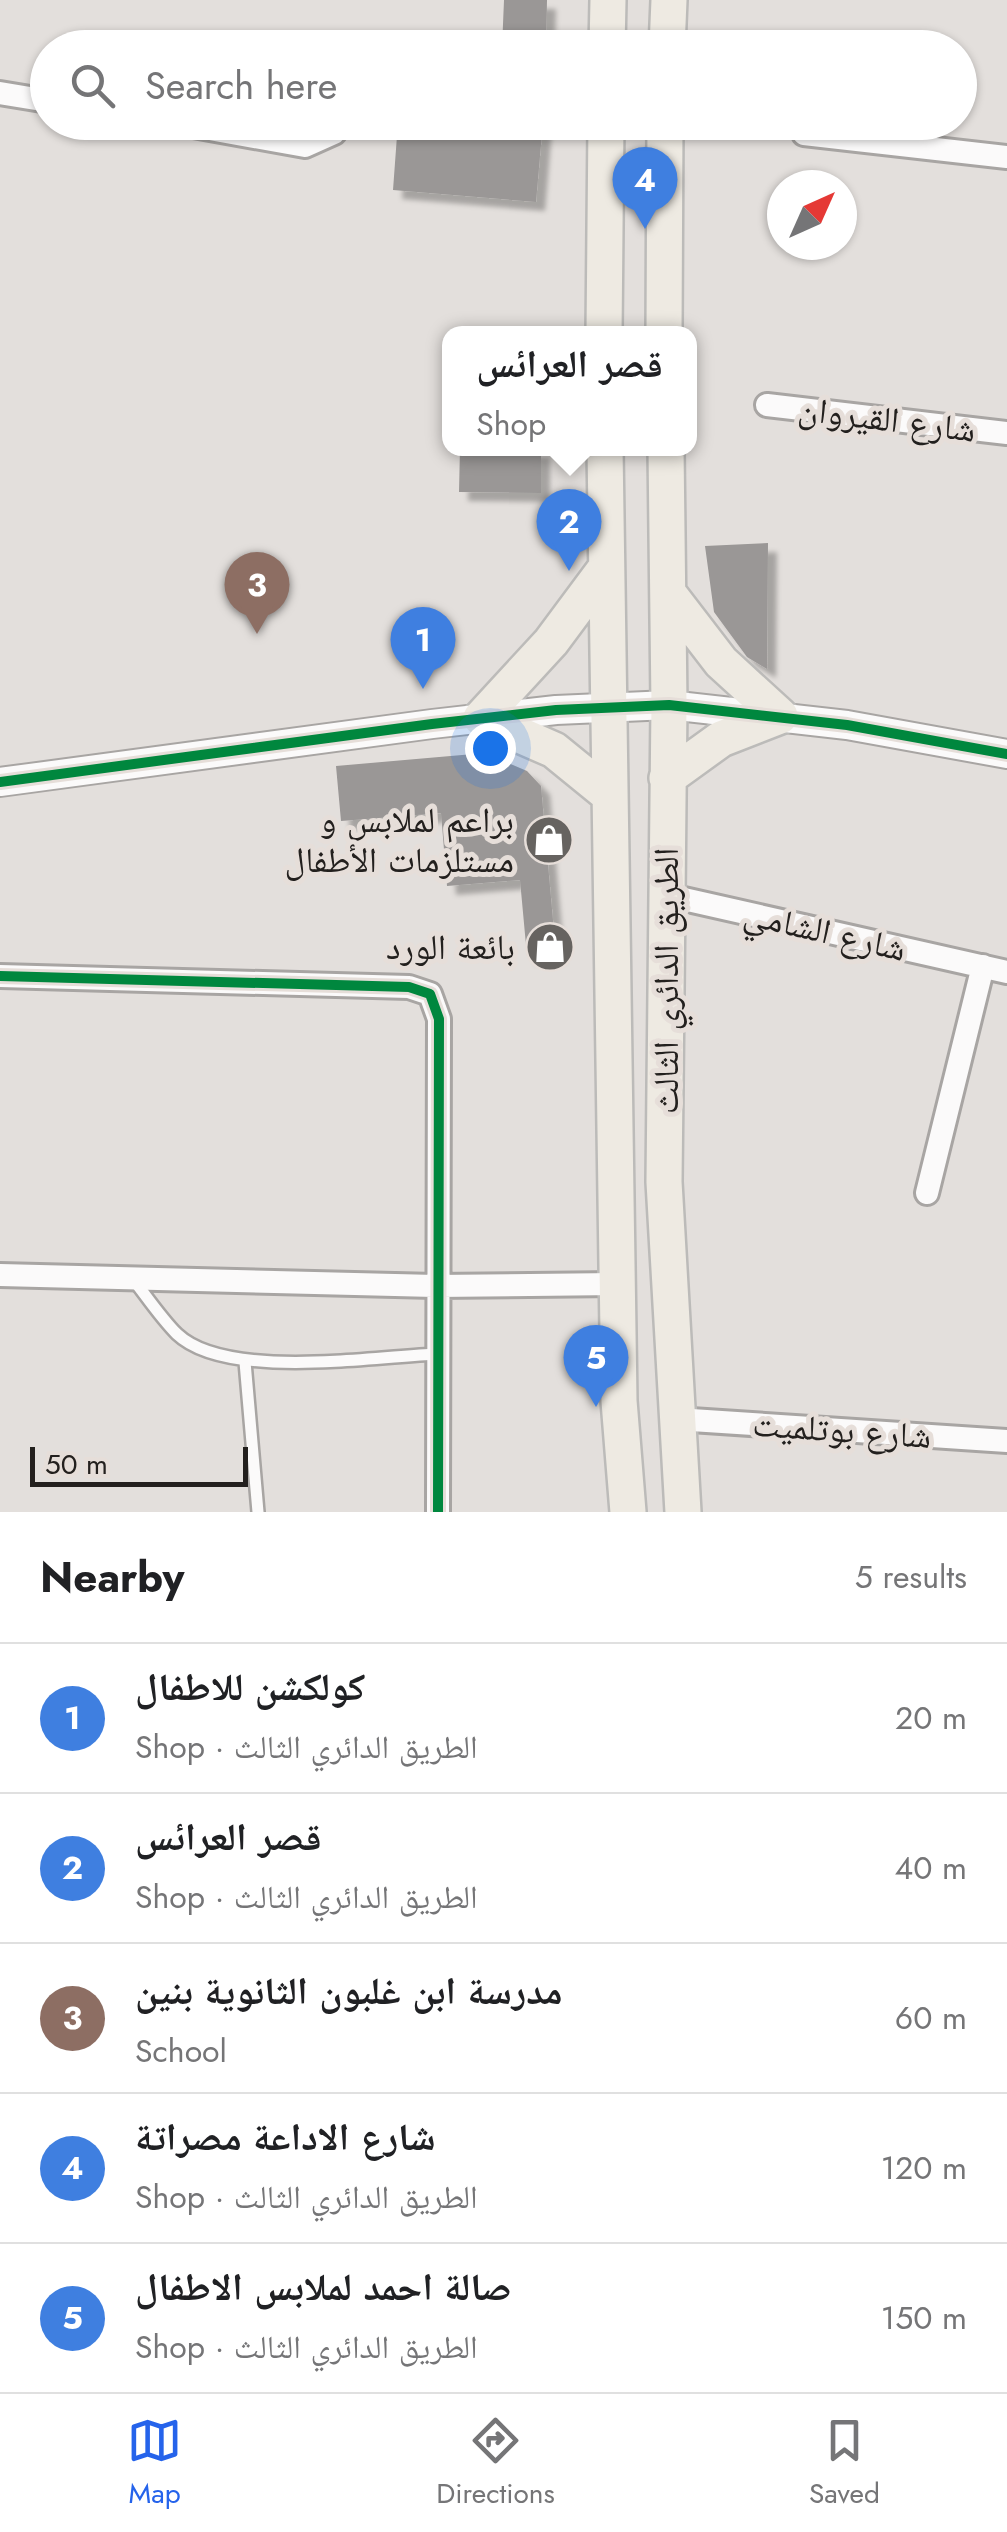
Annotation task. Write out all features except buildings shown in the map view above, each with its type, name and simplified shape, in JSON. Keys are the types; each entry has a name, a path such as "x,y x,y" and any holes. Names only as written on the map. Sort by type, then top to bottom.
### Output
{"main road":[{"path":"607,30 608,0"},
{"path":"668,30 669,0"},
{"path":"604,326 606,140"},
{"path":"664,326 665,140"},
{"name":"الطريق الدائري الثالث","path":"605,456 618,1400 628,1512"},
{"name":"الطريق الدائري الثالث","path":"666,456 669,705 664,1182 683,1512"},
{"path":"606,568 551,642 481,718 554,750 608,794"},
{"path":"667,778 732,734 780,716 721,662 668,593"}],"street":[{"path":"0,92 30,98"},
{"path":"272,140 305,146 318,140"},
{"path":"855,140 1007,158"},
{"name":"شارع القيروان","path":"767,405 1007,433"},
{"path":"0,782 481,718 669,705 780,716 1007,754"},
{"name":"شارع الشامي","path":"666,895 1007,972"},
{"path":"927,1193 982,966"},
{"path":"0,976 409,986 430,994 439,1019 435,1286 438,1512"},
{"path":"0,1274 435,1286 617,1284"},
{"name":"شارع بوتلميت","path":"676,1419 1007,1440"}],"lane":[{"path":"132,1278 179,1336 213,1355 246,1362 436,1354"},
{"path":"246,1362 258,1512"}],"cycle path":[{"path":"0,782 432,724 556,710 669,705 847,725 1007,754"},
{"path":"0,976 409,987 430,994 439,1019 438,1512"}],"place":[{"name":"شارع الاداعة مصراتة","path":"645,229"},
{"name":"قصر العرائس","path":"569,571"},
{"name":"مدرسة ابن غلبون الثانوية بنين","path":"257,634"},
{"name":"كولكشن للاطفال","path":"423,689"},
{"name":"براعم لملابس و مستلزمات الأطفال","path":"549,840"},
{"name":"بائعة الورد","path":"550,947"},
{"name":"صالة احمد لملابس الاطفال","path":"596,1407"}]}
